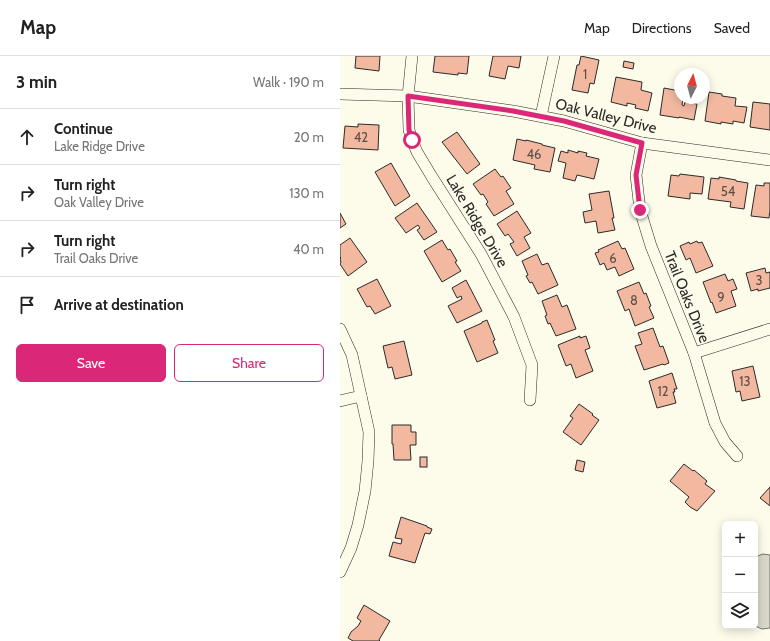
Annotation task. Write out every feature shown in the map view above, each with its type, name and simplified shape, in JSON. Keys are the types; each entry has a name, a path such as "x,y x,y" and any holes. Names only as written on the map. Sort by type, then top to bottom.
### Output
{"street":[{"name":"Lake Ridge Drive","path":"412,56 408,96 409,130 412,140 417,152 481,254 514,317 532,365 530,400"},
{"path":"542,116 554,56"},
{"name":"Oak Valley Drive","path":"340,94 408,96 513,111 564,121 642,143 770,160"},
{"name":"Trail Oaks Drive","path":"642,143 636,175 640,210 651,246 694,353 715,423 725,442 737,456"},
{"path":"340,329 352,355 369,432 365,491 351,548 340,572"},
{"path":"694,353 770,329"},
{"path":"340,401 361,396"}],"shaded area":[{"path":"763,554 770,555 770,628 762,629 758,627 758,556"}],"building":[{"path":"356,56 380,56 379,71 355,68"},
{"path":"435,56 469,56 467,74 458,73 458,75 433,72"},
{"path":"493,56 521,56 519,68 508,66 505,79 489,76"},
{"path":"581,56 599,60 594,84 590,83 588,93 572,90 577,65 579,65"},
{"path":"624,61 634,63 633,69 623,67"},
{"path":"616,77 642,82 641,90 652,93 648,111 635,108 636,105 627,103 627,106 611,102"},
{"path":"664,88 674,90 674,104 682,104 684,106 684,104 697,104 694,120 660,115"},
{"path":"710,92 736,98 735,106 747,107 744,123 733,121 733,124 721,122 721,124 705,121 707,104 710,104"},
{"path":"753,102 770,104 770,130 750,127"},
{"path":"358,124 379,125 378,150 343,148 345,126 358,127"},
{"path":"457,132 480,164 467,174 442,142"},
{"path":"517,139 555,148 550,172 534,169 535,165 513,160"},
{"path":"568,150 578,153 578,151 587,153 586,156 599,159 594,179 577,175 575,181 563,178 566,163 558,161 561,151 568,153"},
{"path":"391,163 410,196 395,206 375,172"},
{"path":"495,169 501,177 503,176 511,188 506,191 514,204 494,216 486,204 488,202 483,194 481,195 473,184"},
{"path":"680,174 704,177 702,194 690,193 690,199 668,196 671,175 679,176"},
{"path":"719,177 748,183 744,209 730,207 731,202 708,199 711,178 719,179"},
{"path":"764,183 770,183 769,218 751,216 756,185 764,186"},
{"path":"609,191 615,230 598,233 596,221 585,223 583,212 592,210 589,194"},
{"path":"417,203 437,232 424,240 417,230 420,228 418,225 406,233 395,218"},
{"path":"517,211 531,233 524,237 530,248 517,256 510,244 514,242 508,234 505,236 497,224"},
{"path":"340,213 346,224 340,228"},
{"path":"350,238 367,262 348,276 340,264 340,245"},
{"path":"442,240 448,250 450,249 457,261 455,262 461,271 442,282 424,251"},
{"path":"618,241 622,249 625,248 634,269 619,276 615,267 607,270 604,263 600,265 595,253 599,252 598,250"},
{"path":"697,241 698,243 702,242 713,266 696,273 690,258 686,260 680,246 689,242 690,244"},
{"path":"537,254 542,265 548,263 558,285 538,294 532,282 530,283 526,276 528,275 522,261"},
{"path":"765,268 766,273 770,272 770,288 751,291 746,273"},
{"path":"725,274 728,281 733,279 737,289 731,291 736,306 716,313 703,282"},
{"path":"377,279 391,306 375,314 370,306 367,307 357,289"},
{"path":"466,280 482,311 457,323 448,306 462,299 461,296 457,298 452,288"},
{"path":"639,282 644,294 646,293 651,306 649,307 654,318 635,326 629,309 625,311 617,291"},
{"path":"557,295 562,307 567,305 576,329 556,336 550,323 548,324 545,316 547,315 542,301"},
{"path":"487,320 495,340 493,341 498,353 477,362 464,331"},
{"path":"653,328 660,347 663,346 669,363 644,370 635,346 642,344 638,333"},
{"path":"580,336 580,338 586,336 590,348 585,350 593,371 576,378 571,364 566,366 558,345"},
{"path":"404,341 412,375 395,379 392,367 388,368 383,346"},
{"path":"753,366 760,397 742,401 740,391 736,392 732,371"},
{"path":"672,373 677,389 674,389 675,392 673,392 676,403 657,408 649,381"},
{"path":"579,404 599,420 581,445 563,432 573,418 570,416"},
{"path":"392,425 411,425 411,432 416,432 416,445 410,445 411,460 394,460"},
{"path":"420,457 427,457 427,467 420,467"},
{"path":"577,460 585,462 583,472 575,470"},
{"path":"684,464 707,481 705,484 715,491 697,511 685,502 689,497 670,481"},
{"path":"770,487 770,506 760,498"},
{"path":"401,517 432,529 430,534 425,533 415,563 389,556 393,542 401,544 402,539 395,538"},
{"path":"364,605 390,621 379,640 380,641 353,641 348,638 351,632 361,621 357,618"}],"route":[{"path":"412,140 409,130 408,96 513,111 564,121 642,143 636,175 640,210"}]}
